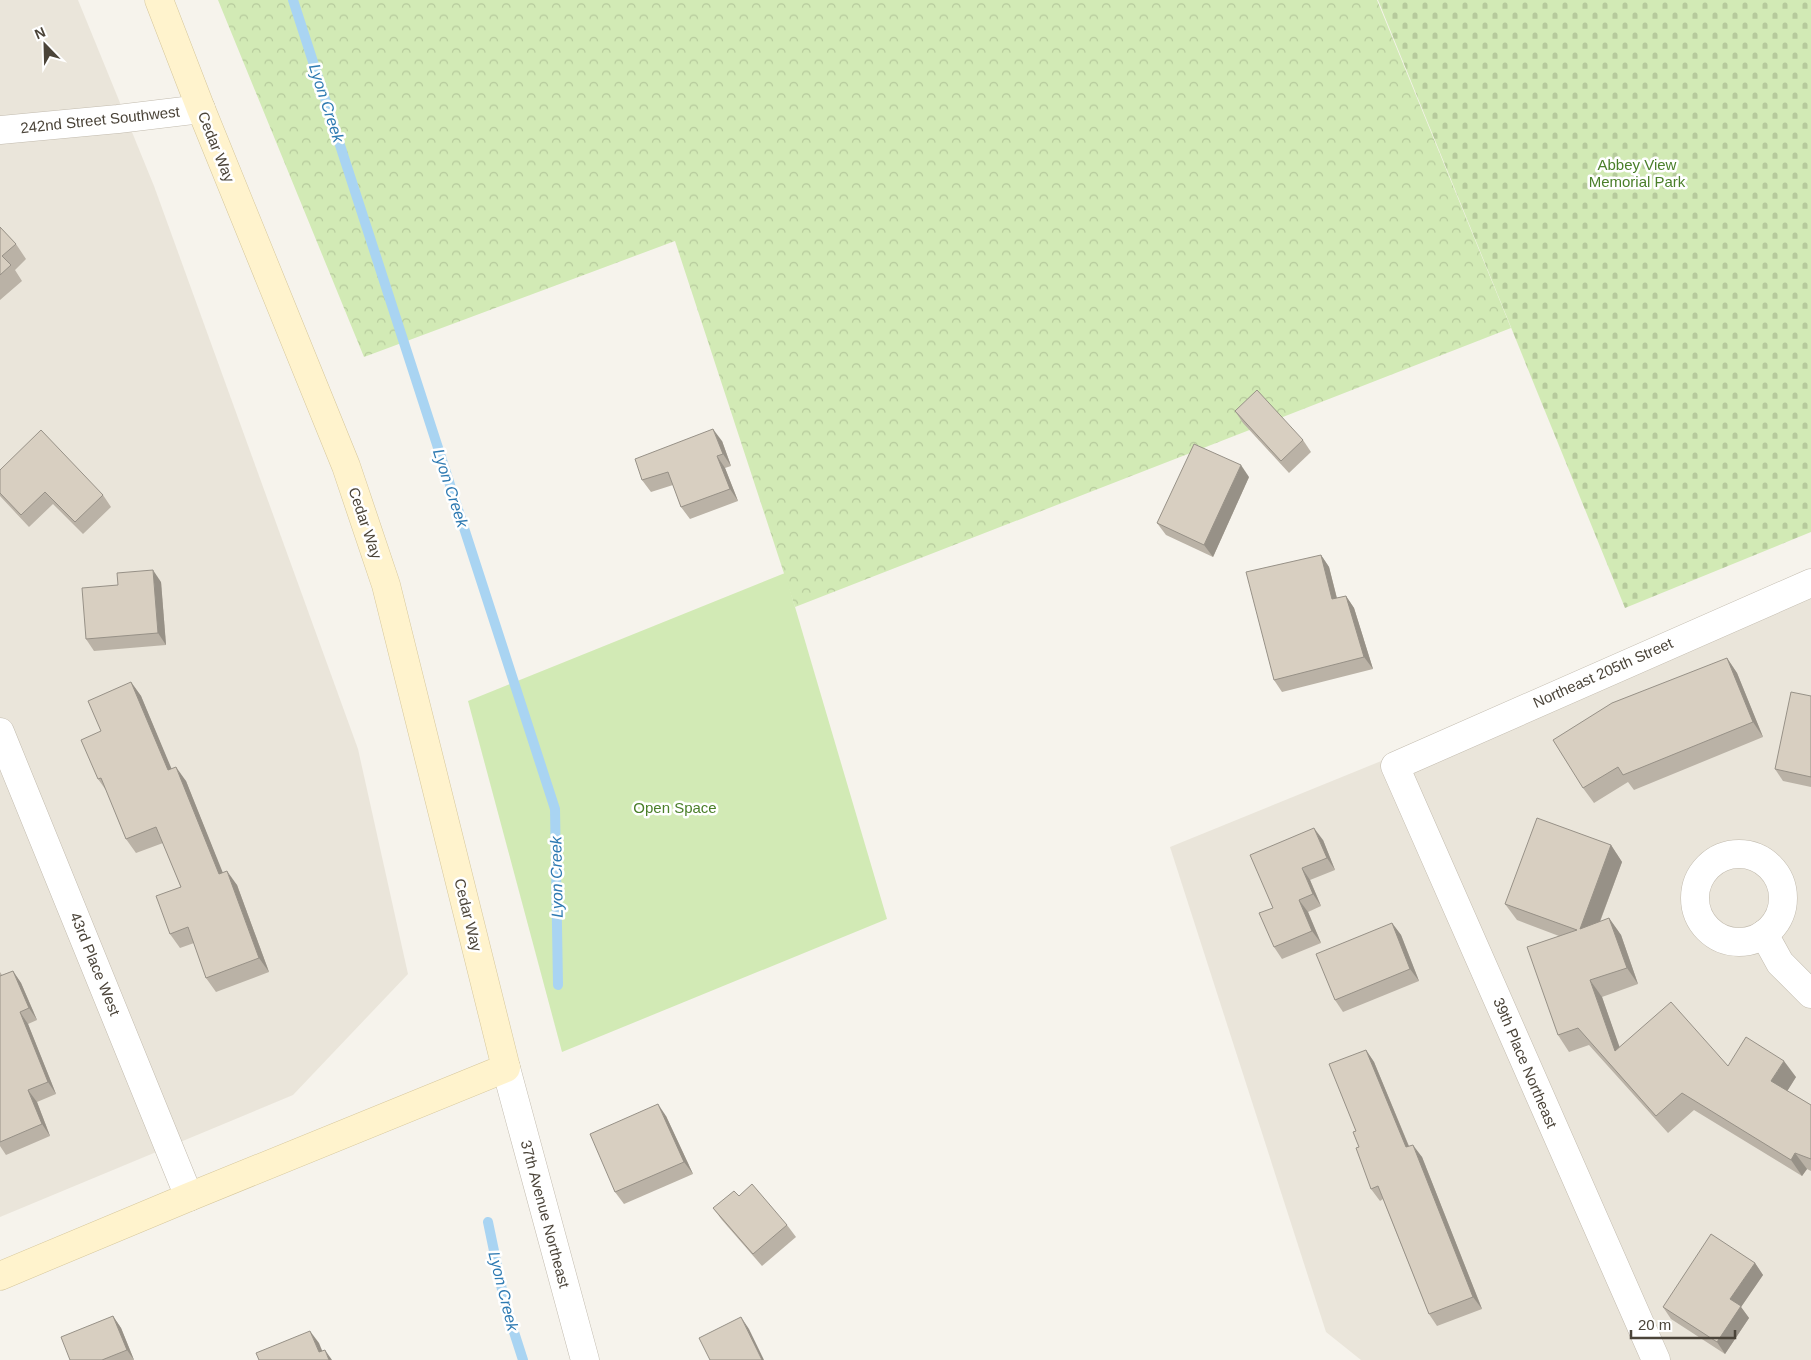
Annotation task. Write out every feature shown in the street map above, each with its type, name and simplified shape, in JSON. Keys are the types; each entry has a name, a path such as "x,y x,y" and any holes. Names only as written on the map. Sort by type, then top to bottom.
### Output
{"main road":[{"name":"Cedar Way","path":"159,0 201,109 346,466 386,585 506,1068"},
{"path":"0,1276 189,1196 506,1068"}],"street":[{"name":"242nd Street Southwest","path":"0,130 201,109"},
{"name":"Northeast 205th Street","path":"1395,766 1811,583"},
{"name":"43rd Place West","path":"0,732 189,1196"},
{"name":"39th Place Northeast","path":"1395,766 1656,1360"},
{"path":"1764,934 1780,963 1811,994"},
{"name":"37th Avenue Northeast","path":"506,1068 585,1360"}],"shaded area":[{"path":"0,0 78,0 154,186 358,749 408,974 293,1095 0,1217"},
{"path":"1811,586 1811,1360 1361,1360 1326,1332 1170,847"}],"green space":[{"path":"218,0 1377,0 1511,328 795,607 675,241 364,357"},
{"name":"Abbey View Memorial Park","path":"1378,0 1811,0 1811,532 1625,608"},
{"name":"Open Space","path":"785,573 887,919 562,1052 468,701"}],"building":[{"path":"0,227 16,244 2,256 11,265 0,275"},
{"path":"1257,390 1303,440 1281,461 1235,411"},
{"path":"713,429 723,454 717,456 730,489 681,507 668,472 642,480 635,459"},
{"path":"41,430 103,495 75,522 45,492 21,515 0,493 0,470"},
{"path":"1194,444 1241,465 1204,545 1157,523"},
{"path":"1321,555 1332,599 1346,596 1364,657 1274,680 1246,572"},
{"path":"153,570 158,633 86,639 82,588 118,585 117,573"},
{"path":"1727,658 1753,722 1623,775 1618,767 1583,788 1553,740 1612,703"},
{"path":"131,682 168,770 176,767 219,874 227,871 259,958 206,978 188,927 170,934 156,896 181,887 156,827 126,839 101,778 98,779 81,740 101,731 88,701"},
{"path":"1791,692 1811,696 1811,777 1775,769"},
{"path":"1537,818 1611,845 1580,929 1609,918 1627,968 1590,980 1615,1051 1671,1002 1728,1066 1746,1037 1784,1061 1771,1081 1811,1105 1811,1159 1795,1153 1791,1160 1682,1093 1656,1116 1578,1028 1558,1035 1527,947 1577,930 1505,904"},
{"path":"1314,828 1327,858 1302,868 1313,894 1299,900 1312,931 1274,947 1259,913 1273,908 1250,855"},
{"path":"1392,923 1410,969 1335,1000 1316,954"},
{"path":"13,971 29,1008 20,1012 48,1082 28,1090 42,1124 0,1142 0,976"},
{"path":"1366,1050 1406,1147 1413,1145 1473,1297 1429,1314 1378,1186 1371,1189 1356,1148 1359,1147 1353,1132 1356,1131 1329,1064"},
{"path":"658,1104 684,1162 615,1192 590,1134"},
{"path":"752,1184 787,1225 753,1254 713,1208 734,1191 739,1196"},
{"path":"1711,1234 1755,1263 1730,1299 1741,1306 1717,1342 1663,1307"},
{"path":"113,1316 127,1350 102,1360 70,1360 61,1337"},
{"path":"741,1317 762,1360 710,1360 699,1338"},
{"path":"310,1331 319,1352 325,1350 329,1360 259,1360 256,1353"}],"waterway":[{"name":"Lyon Creek","path":"293,0 555,809 558,985"},
{"name":"Lyon Creek","path":"488,1222 505,1304 523,1360"}]}
